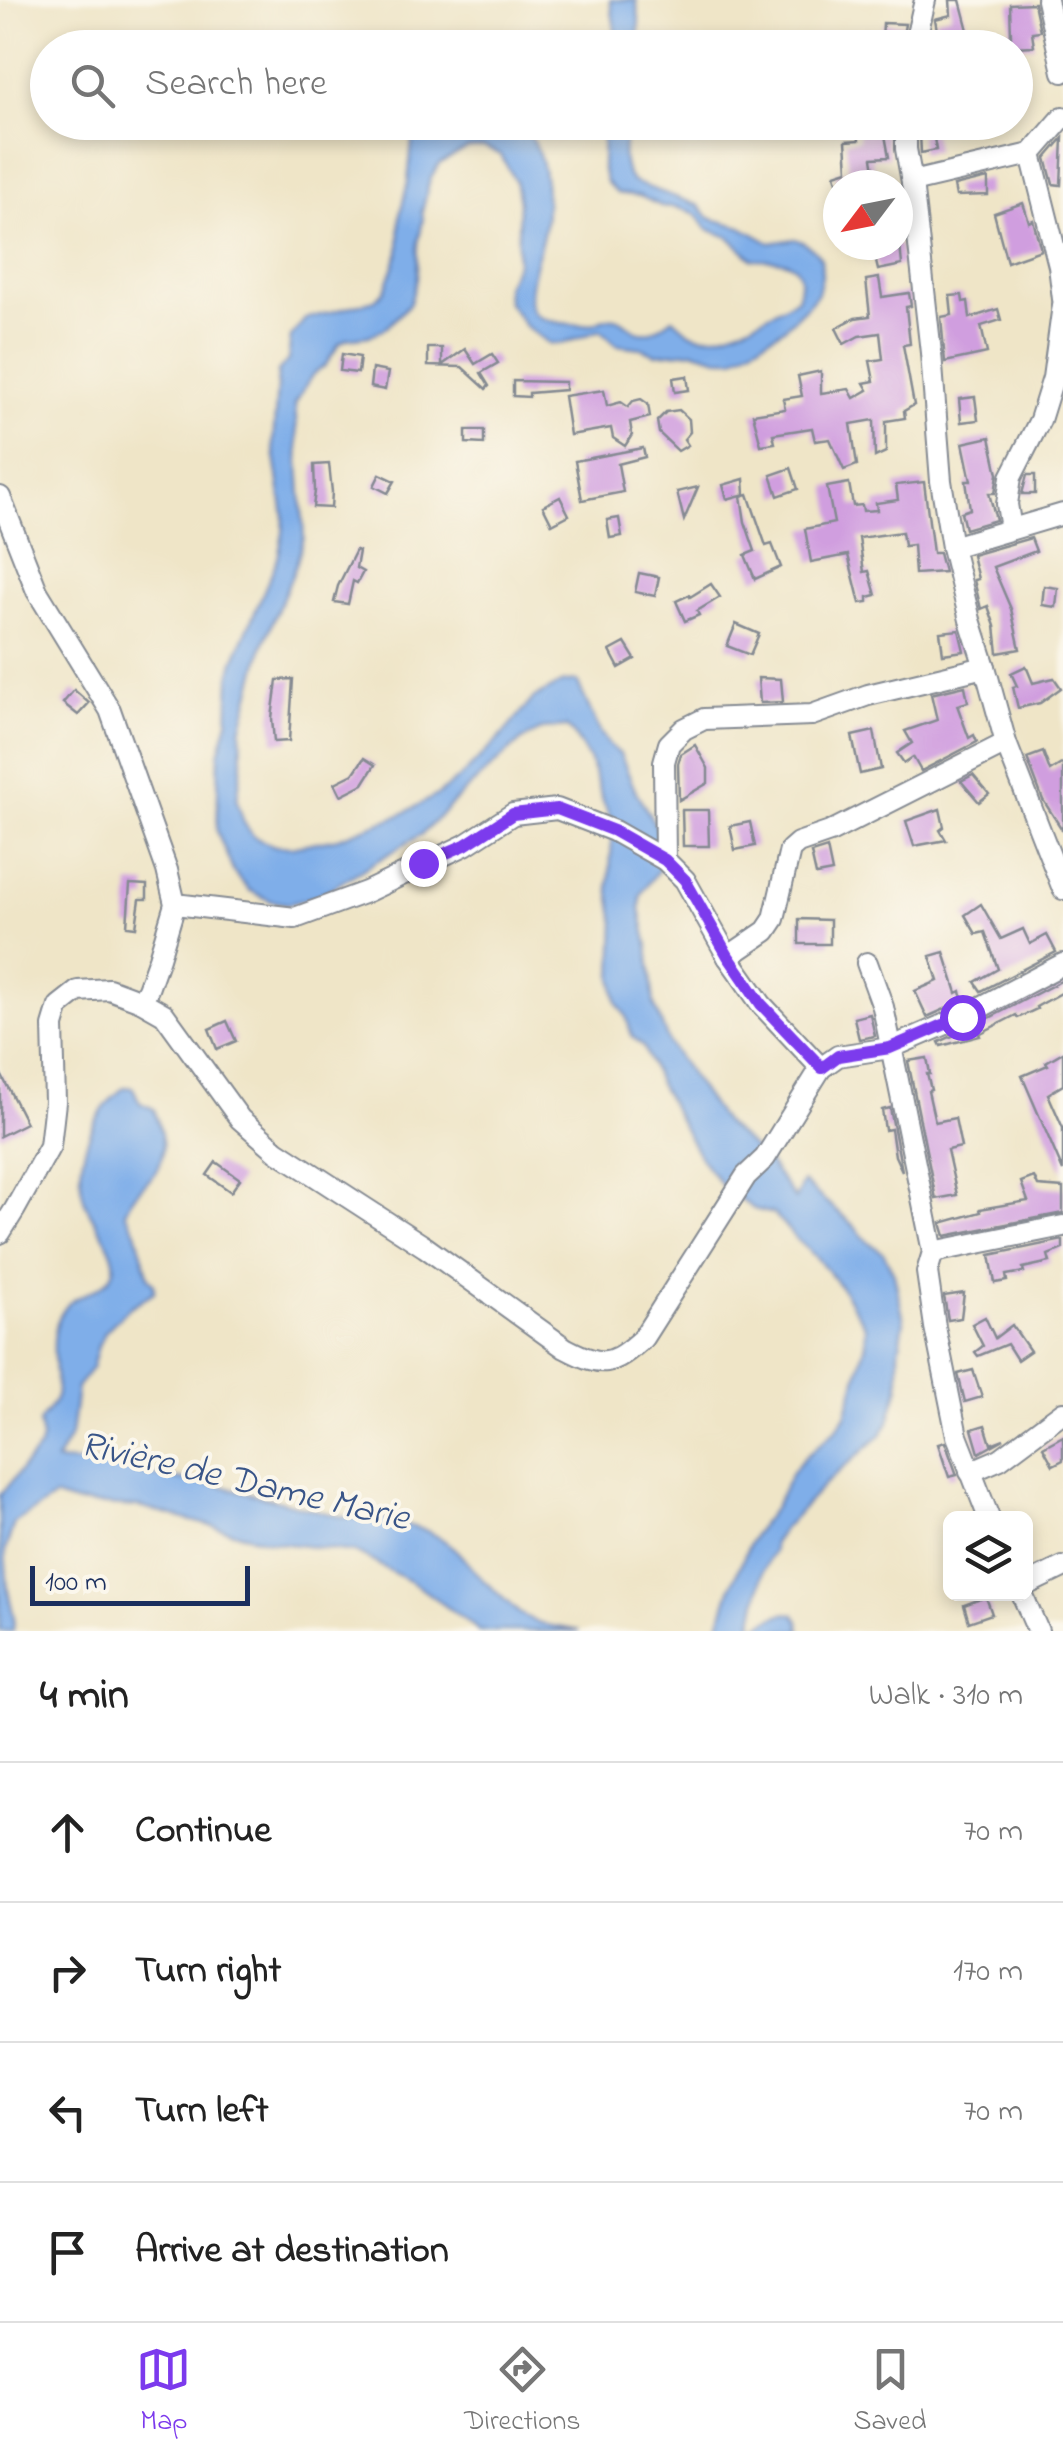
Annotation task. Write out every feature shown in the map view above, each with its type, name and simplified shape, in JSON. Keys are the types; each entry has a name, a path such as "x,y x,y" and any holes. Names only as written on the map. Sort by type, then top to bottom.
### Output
{"street":[{"path":"918,30 925,0"},
{"path":"1047,0 1063,72"},
{"path":"913,182 1032,154 1063,117"},
{"path":"906,140 910,170"},
{"path":"1010,529 1011,477 1040,420 1052,378 1063,302 1059,266 1032,154"},
{"path":"913,192 941,481 952,547 1006,743 1063,889"},
{"path":"0,497 37,591 110,710 167,870 175,904 160,958 141,1001"},
{"path":"952,547 1063,514"},
{"path":"665,860 664,762 669,744 684,729 704,720 812,714 868,694 986,667"},
{"path":"728,956 766,931 774,919 790,850 798,842 830,832 1006,743"},
{"path":"175,904 295,918 366,892 465,845 513,814 557,809 614,831 665,860 685,880 728,956 761,1004 822,1068"},
{"path":"867,963 883,1007 933,1252 928,1272 935,1327 957,1436 986,1511"},
{"path":"0,1233 50,1146 55,1102 54,1026 59,1006 78,990 109,989 164,1014 240,1120 278,1150 425,1247 566,1348 585,1358 607,1362 624,1354 642,1338 746,1176 764,1158 822,1068 838,1056 890,1048 962,1017 1063,964"},
{"path":"933,1252 1063,1226"},
{"path":"970,1472 1000,1459 1063,1412"},
{"path":"1033,1582 1063,1567"},
{"path":"1025,1601 1038,1631"}],"water":[{"path":"610,0 636,0 639,30 615,29"},
{"path":"532,140 540,156 546,202 530,304 537,315 560,323 585,325 614,318 639,332 647,332 673,318 692,333 717,335 746,326 797,298 800,276 791,264 753,259 729,237 707,229 691,212 617,193 606,182 603,140 625,140 625,169 633,182 698,205 709,218 741,227 770,243 795,239 803,242 821,259 818,293 807,306 783,329 734,358 695,351 656,354 617,345 600,330 565,343 550,344 525,326 507,301 506,286 517,263 519,202 515,180 500,154 484,147 468,148 439,164 430,179 422,211 417,278 410,303 387,327 339,344 325,366 312,375 295,404 304,538 263,645 241,730 237,800 253,836 275,846 291,847 338,838 400,815 439,794 500,738 533,699 561,683 577,681 600,732 620,754 635,790 664,840 667,855 641,895 640,909 654,1004 669,1044 723,1122 765,1158 795,1199 803,1182 883,1252 894,1274 904,1321 899,1386 889,1422 880,1436 827,1482 783,1529 773,1543 773,1552 763,1571 751,1630 777,1616 794,1614 800,1631 717,1631 754,1534 774,1508 793,1471 846,1416 866,1343 865,1326 817,1258 774,1214 754,1209 724,1188 701,1159 658,1082 643,1046 632,1036 617,1003 613,977 615,921 609,888 613,824 590,761 573,733 566,727 543,729 522,740 422,834 318,896 288,904 249,890 233,871 217,831 219,754 228,721 230,678 278,558 283,533 273,444 278,372 288,360 291,337 305,319 375,300 385,290 399,252 400,214 412,143"},
{"path":"125,1087 133,1088 140,1103 154,1109 162,1137 156,1171 125,1212 136,1232 154,1292 127,1309 105,1332 92,1368 77,1387 71,1435 56,1461 103,1464 217,1485 342,1517 390,1520 427,1531 455,1549 519,1613 540,1624 579,1631 480,1631 418,1586 355,1552 272,1542 139,1507 75,1503 55,1497 14,1523 5,1551 13,1631 0,1631 0,1495 40,1447 39,1423 57,1395 54,1340 60,1316 70,1303 104,1284 113,1272 109,1246 85,1202 81,1172 95,1123"}],"building":[{"path":"950,0 960,0 968,30 937,30 935,19 951,15"},
{"path":"1034,3 1040,31 1011,30 1010,4"},
{"path":"883,23 905,24 904,30 883,30"},
{"path":"1063,138 1061,185 1053,184 1046,158"},
{"path":"886,140 889,157 872,158 874,170 848,170 846,141"},
{"path":"920,140 934,140 936,150 921,153"},
{"path":"988,178 988,195 956,196 954,186"},
{"path":"1023,203 1029,222 1033,220 1041,250 1007,262 994,213"},
{"path":"876,260 902,260 902,265 878,270"},
{"path":"879,278 882,297 909,293 911,306 906,307 910,344 903,345 914,405 904,411 905,418 886,421 886,452 875,457 874,420 851,424 857,465 844,470 830,439 815,441 812,428 773,434 775,443 761,445 753,414 785,409 783,399 802,396 798,376 821,371 821,393 849,389 854,398 868,390 864,383 874,381 870,361 883,359 880,333 859,336 844,344 836,328 855,318 870,316 866,280"},
{"path":"962,295 963,302 968,301 970,318 998,309 1001,320 981,326 987,353 945,362 941,317 952,315 950,296"},
{"path":"428,348 442,348 442,365 465,349 475,364 492,354 498,363 481,373 489,386 486,389 462,367 428,366"},
{"path":"342,354 360,357 358,373 340,371"},
{"path":"372,369 388,372 385,390 370,387"},
{"path":"687,376 689,390 675,392 673,378"},
{"path":"513,381 565,382 565,390 513,396"},
{"path":"604,390 607,406 621,402 628,407 641,399 648,404 650,417 630,422 632,435 625,446 613,438 611,428 570,435 564,396"},
{"path":"975,397 978,420 961,422 959,399"},
{"path":"679,410 689,419 690,432 684,439 688,445 678,451 659,433 657,421 666,412"},
{"path":"466,430 484,430 484,444 466,443"},
{"path":"990,437 998,474 995,493 989,493 996,520 965,529 961,512 970,509 966,481 971,481 963,443"},
{"path":"643,448 645,457 618,464 623,492 582,500 575,461"},
{"path":"329,464 331,508 313,507 314,465"},
{"path":"791,468 798,489 778,496 771,475"},
{"path":"380,474 395,481 388,493 374,486"},
{"path":"1027,475 1035,475 1035,494 1022,494"},
{"path":"744,479 745,494 727,499 723,485"},
{"path":"924,482 933,553 939,553 944,572 915,574 913,545 904,546 902,532 859,538 864,572 869,571 876,595 860,603 848,555 811,562 805,529 834,523 827,487 849,483 853,506 862,505 863,511 877,510 876,503 898,500 896,485"},
{"path":"698,487 684,520 677,492"},
{"path":"748,494 766,546 772,544 781,567 755,579 745,555 755,551 741,496"},
{"path":"560,497 569,515 552,524 543,506"},
{"path":"619,518 622,536 610,538 607,520"},
{"path":"1031,538 1036,551 993,567 1011,609 1020,649 998,653 988,606 981,609 972,555"},
{"path":"356,550 356,568 363,572 357,583 353,581 348,604 334,602 338,586"},
{"path":"639,573 659,577 655,596 635,592"},
{"path":"711,584 720,597 685,621 676,601"},
{"path":"1044,586 1058,588 1056,607 1042,605"},
{"path":"736,624 759,634 750,655 727,646"},
{"path":"959,630 964,651 943,654 940,632"},
{"path":"625,643 635,659 619,668 610,651"},
{"path":"1026,666 1033,683 1054,678 1061,688 1040,703 1018,708 1013,687 1017,686 1011,673"},
{"path":"758,678 781,679 783,702 760,703"},
{"path":"293,679 289,741 274,742 272,718 277,680"},
{"path":"965,686 968,702 957,705 969,738 974,735 977,742 921,771 913,757 904,763 897,753 912,743 905,731 937,720 931,694"},
{"path":"74,690 89,703 78,715 63,703"},
{"path":"874,731 881,769 860,774 852,736"},
{"path":"695,745 708,768 708,783 679,800 678,764 681,754"},
{"path":"1043,752 1050,771 1063,763 1063,831 1043,800 1027,758"},
{"path":"364,758 375,765 363,784 341,795 335,783 353,774"},
{"path":"973,775 989,794 979,802 961,781"},
{"path":"940,809 944,827 940,830 946,840 914,846 906,821"},
{"path":"682,810 708,810 709,846 683,846"},
{"path":"750,822 755,846 735,850 730,826"},
{"path":"827,848 832,872 816,875 811,853"},
{"path":"130,884 147,885 147,899 140,899 136,927 127,926"},
{"path":"981,904 1001,939 1023,929 1030,944 1047,935 1056,952 981,991 975,982 998,969 985,932 976,934 965,915"},
{"path":"799,919 830,920 830,944 799,944"},
{"path":"944,952 963,1001 927,1017 915,991 938,981 930,956"},
{"path":"1063,980 1063,992 1037,1009 1018,1018 1016,1015 980,1036 941,1046 939,1042"},
{"path":"870,1014 875,1036 859,1039 854,1018"},
{"path":"227,1021 236,1041 217,1049 209,1029"},
{"path":"1063,1052 1063,1085 1048,1094 1063,1128 1063,1171 1022,1076 1048,1065 1046,1062"},
{"path":"927,1058 931,1090 928,1091 935,1122 955,1118 961,1147 947,1150 957,1195 936,1199 908,1061"},
{"path":"0,1072 26,1123 0,1136"},
{"path":"890,1108 902,1171 891,1129 885,1130 882,1110"},
{"path":"216,1162 240,1179 231,1192 207,1175"},
{"path":"1034,1177 1038,1186 1063,1188 1063,1213 945,1236 941,1223 981,1212 980,1209 1028,1201 1021,1182"},
{"path":"1063,1240 1063,1249 1048,1255 1050,1262 1023,1268 1024,1272 1006,1275 1007,1281 995,1283 990,1255"},
{"path":"964,1293 961,1318 948,1320 944,1296"},
{"path":"985,1317 995,1338 1012,1325 1030,1351 1017,1360 1007,1344 978,1356 975,1352 983,1346 972,1324"},
{"path":"973,1370 982,1397 965,1402 958,1374"},
{"path":"985,1425 991,1444 1004,1439 979,1453 972,1429"},
{"path":"1063,1436 1063,1460 1053,1465 1043,1447"},
{"path":"945,1442 957,1475 949,1477 938,1444"},
{"path":"987,1601 992,1614 969,1622 964,1605"}],"route":[{"path":"423,863 465,845 513,814 557,809 614,831 665,860 685,880 728,956 761,1004 822,1068 838,1056 890,1048 962,1017"}],"water label":[{"name":"Rivière de Dame Marie","path":"244,1483"}]}
